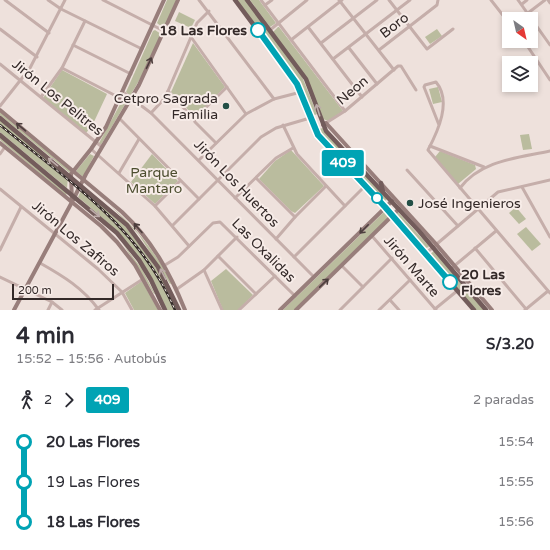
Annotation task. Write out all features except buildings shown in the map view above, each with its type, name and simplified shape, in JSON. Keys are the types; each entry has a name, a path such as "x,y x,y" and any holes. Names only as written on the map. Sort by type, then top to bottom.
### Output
{"main road":[{"path":"72,202 70,176 73,170 91,150 106,127 153,26 163,0"},
{"path":"14,310 72,202 76,198 97,155 132,98 178,0"},
{"path":"235,0 294,79 301,92 315,130 323,142 385,207 474,310"},
{"path":"247,0 306,79 326,131 492,310"},
{"path":"0,110 129,218 148,240 165,265 177,289 185,310"},
{"path":"0,118 118,216 139,238 163,274 179,310"},
{"path":"324,124 381,183 434,246"},
{"path":"0,135 106,223 133,252 151,280 165,310"},
{"path":"0,143 72,202 117,242 143,278 160,310"},
{"path":"381,183 383,192"},
{"path":"280,310 392,201"},
{"path":"296,310 399,209"},
{"path":"453,267 486,310"}],"street":[{"path":"5,0 49,33"},
{"path":"48,0 85,21 142,49"},
{"path":"0,106 21,81 37,57 65,0"},
{"path":"103,0 164,31"},
{"path":"199,0 274,99"},
{"path":"261,0 345,111"},
{"path":"265,5 272,0"},
{"path":"270,30 307,0"},
{"path":"291,40 340,0 394,70 400,66 416,90"},
{"path":"321,43 377,0"},
{"path":"389,0 427,49 453,29"},
{"path":"333,59 410,0"},
{"name":"Boro","path":"379,50 438,5 438,0"},
{"path":"491,0 502,14"},
{"path":"518,0 527,12"},
{"path":"522,4 527,0"},
{"path":"529,12 547,0 550,3"},
{"path":"152,113 168,91 200,19 208,11"},
{"path":"41,98 62,68 85,21"},
{"path":"308,27 362,96"},
{"path":"538,28 550,45"},
{"path":"0,30 37,57"},
{"path":"191,37 246,114"},
{"path":"73,45 131,74"},
{"path":"349,48 377,84"},
{"path":"529,48 550,80"},
{"name":"Jirón Los Pelitres","path":"0,64 102,147"},
{"path":"62,68 120,98"},
{"name":"Neon","path":"324,124 345,111 394,70"},
{"path":"439,125 424,87 425,85 436,82 442,100 443,116 428,150 549,292 526,309 475,248"},
{"path":"194,119 227,87"},
{"path":"168,91 194,119 195,122 216,142"},
{"name":"Jirón Los Huertos","path":"123,92 152,113 314,277"},
{"path":"199,160 246,114 274,99 301,92"},
{"path":"119,118 199,199"},
{"path":"173,225 261,137 283,125 310,118"},
{"path":"283,125 293,148 345,206"},
{"path":"119,173 140,139"},
{"path":"430,146 484,167"},
{"path":"0,154 5,147"},
{"path":"235,198 280,154 293,148"},
{"name":"Jirón Los Pelitres","path":"91,150 155,206 173,225 189,246"},
{"path":"460,188 472,175 484,167 550,151"},
{"path":"407,170 458,226"},
{"path":"256,178 295,217"},
{"path":"425,254 498,192 549,180 550,184"},
{"path":"155,206 180,181"},
{"path":"276,239 295,217 326,186"},
{"path":"294,257 365,186"},
{"path":"522,187 550,237"},
{"name":"Jirón Los Zafiros","path":"0,189 98,269 122,292 132,310"},
{"path":"0,250 21,207"},
{"name":"Las Oxalidas","path":"189,246 217,221 224,224 294,296"},
{"path":"453,267 496,230"},
{"name":"Jirón Marte","path":"372,236 436,310"},
{"path":"177,289 204,270 237,237"},
{"path":"165,265 178,257 189,246"},
{"path":"218,256 256,294"},
{"path":"340,310 392,258"},
{"path":"40,263 71,281 86,294 97,309 143,278"},
{"path":"342,266 363,287"},
{"path":"204,270 222,310"},
{"path":"239,310 274,276"},
{"path":"0,277 52,302 62,310"},
{"path":"379,310 410,280"},
{"path":"436,310 457,291"},
{"path":"390,300 399,310"},
{"path":"48,310 52,302"}],"green space":[{"path":"167,0 177,0 165,27 162,27 157,23"},
{"path":"236,0 246,0 301,74 317,114 311,117 298,82"},
{"path":"250,0 259,0 276,23 270,27"},
{"path":"179,12 195,20 191,28 175,21"},
{"path":"278,27 343,111 328,121 323,119 308,80 273,32"},
{"path":"437,29 442,36 430,44 425,37"},
{"path":"155,30 161,34 144,72 130,96 126,92 153,31"},
{"path":"193,43 225,87 195,117 171,92"},
{"path":"62,70 107,94 92,126 86,133 43,98"},
{"path":"438,87 442,102 433,104 429,89"},
{"path":"124,97 126,97 127,101 101,145 99,143"},
{"path":"0,111 72,172 71,174 0,115"},
{"path":"315,118 319,129 323,128 387,199 383,203 322,138 312,119"},
{"path":"0,120 68,177 67,188 0,132"},
{"path":"529,134 532,149 523,150 520,135"},
{"path":"0,137 67,192 66,196 0,140"},
{"path":"291,150 324,186 295,213 291,211 259,179 275,161"},
{"path":"440,151 475,165 476,169 458,184 435,157"},
{"path":"90,154 94,156 83,177 76,171"},
{"name":"Parque Mantaro","path":"152,154 178,181 155,204 131,182"},
{"path":"82,189 126,227 162,276 177,310 167,310 149,275 130,247 108,223 78,197"},
{"path":"110,205 145,241 172,283 170,284 139,235"},
{"path":"516,207 526,219 519,224 509,213"},
{"path":"385,211 388,218 294,310 283,310"},
{"path":"398,212 429,247 423,249 395,216"},
{"path":"526,227 541,244 532,251 517,234"},
{"path":"123,244 142,269 155,294 154,294"},
{"path":"434,251 484,310 476,310 429,255"},
{"path":"226,269 253,295 238,310 223,310 211,281"},
{"path":"142,281 158,310 134,310 125,293"}],"railway":[{"path":"0,125 76,186 122,229 160,280 175,310"}],"bus line":[{"name":"409","path":"258,30 297,84 318,135 385,207 450,282"}],"place":[{"name":"18 Las Flores","path":"258,30"},
{"name":"Cetpro Sagrada Familia","path":"226,106"},
{"name":"José Ingenieros","path":"410,203"},
{"name":"20 Las Flores","path":"450,282"}]}
